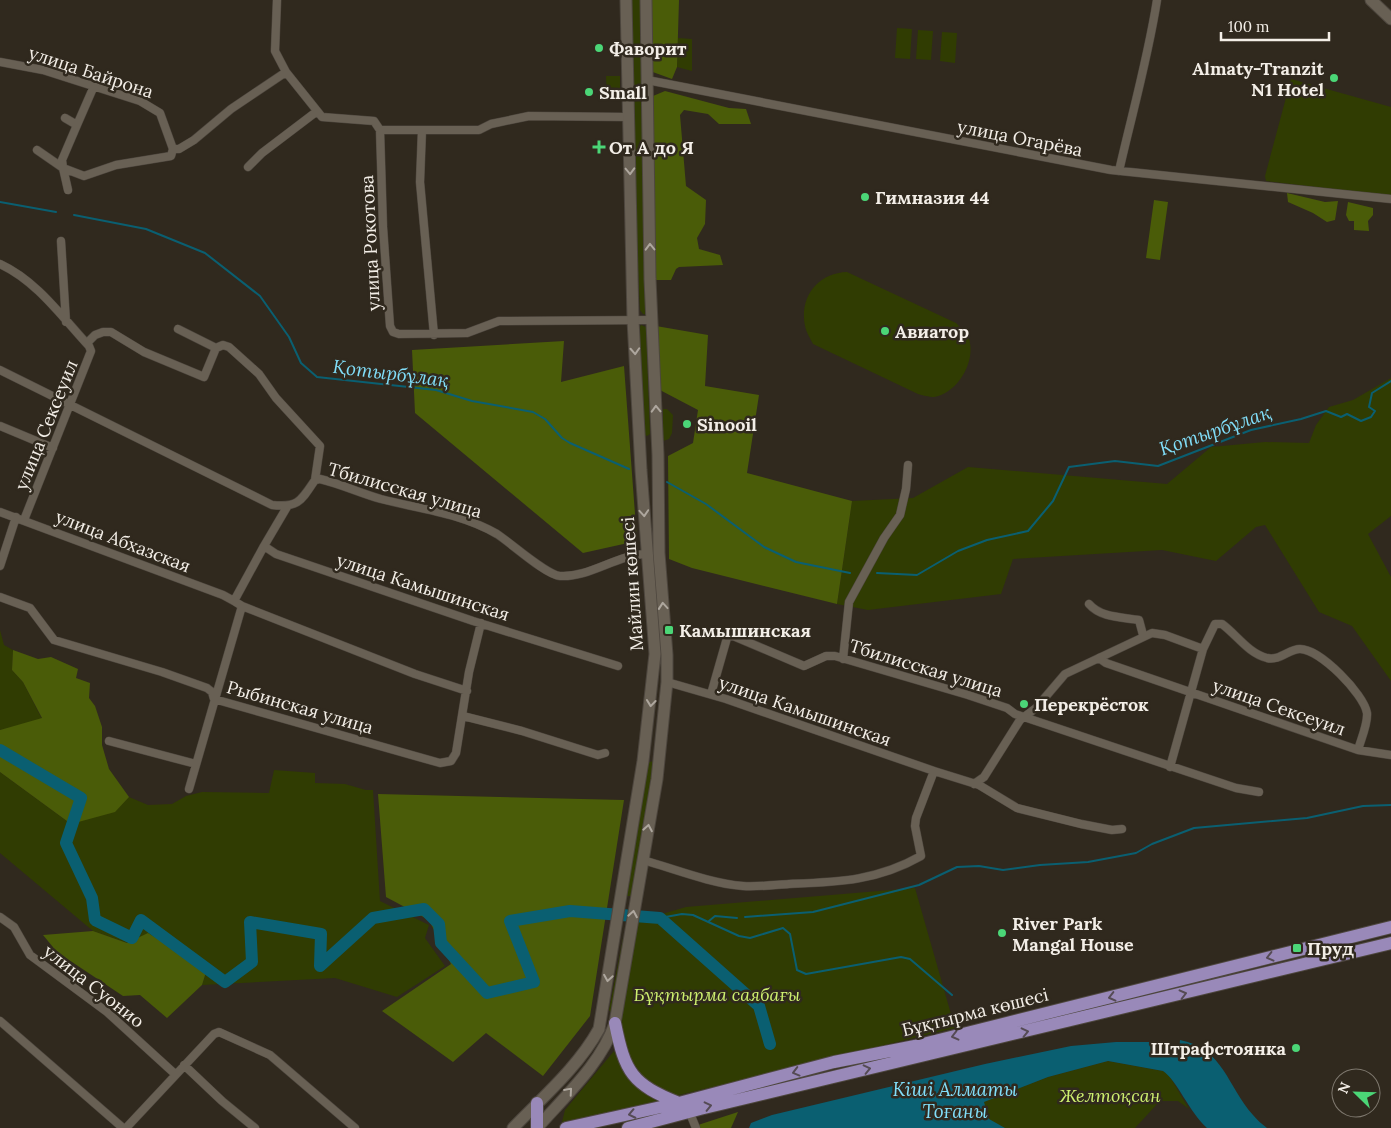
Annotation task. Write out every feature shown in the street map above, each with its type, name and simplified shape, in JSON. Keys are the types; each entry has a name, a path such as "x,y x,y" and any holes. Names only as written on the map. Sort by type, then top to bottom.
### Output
{"main road":[{"name":"Майлин көшесі","path":"513,1128 572,1068 599,1029 646,744 655,672 653,615 639,438 626,0"},
{"name":"Майлин көшесі","path":"537,1128 609,1042 616,1023 656,779 667,682 667,655 659,553 646,80 646,0"},
{"path":"1372,0 1391,19"},
{"path":"639,438 648,442 657,434"},
{"path":"1388,928 1390,943"},
{"name":"Бұқтырма көшесі","path":"628,1128 684,1107 845,1060 924,1043 1388,928"},
{"name":"Бұқтырма көшесі","path":"566,1128 684,1107 1390,943"},
{"path":"616,1023 623,1060 636,1079 657,1094 684,1107"},
{"path":"537,1103 537,1128"}],"street":[{"path":"277,0 275,51 286,72 290,74 316,112 327,118 374,121 380,130 478,130 491,124 529,116 628,117"},
{"path":"1119,171 1140,88 1157,0"},
{"name":"улица Байрона","path":"0,62 27,65 140,100 160,113 173,149"},
{"path":"37,150 63,168 84,176 116,165 162,159 171,156 173,149 179,149 194,140 231,109 286,72"},
{"name":"улица Огарёва","path":"646,80 1119,171 1391,199"},
{"path":"68,190 62,160 94,86"},
{"path":"248,167 262,153 316,112"},
{"path":"65,118 76,125"},
{"name":"улица Рокотова","path":"380,130 383,227 390,326 393,332 399,334 434,334 467,332 499,321 652,320"},
{"path":"422,130 420,182 434,334"},
{"path":"61,241 66,322"},
{"name":"улица Сексеуил","path":"0,264 23,276 46,298 92,351 69,405 68,414 0,566"},
{"path":"178,329 216,348 223,345 229,347 259,374 276,398 320,446 315,480"},
{"name":"улица Сексеуил","path":"87,343 95,335 111,332 144,352 204,377 216,348"},
{"path":"0,370 250,495 272,505 287,507 234,601"},
{"path":"0,426 53,448"},
{"path":"843,659 849,602 884,538 900,515 906,489 908,465"},
{"name":"Тбилисская улица","path":"287,507 302,499 315,480 320,479 380,498 452,515 481,526 497,534 549,572 560,576 607,565 635,554 647,554"},
{"name":"улица Абхазская","path":"0,512 20,518 234,601 242,606 415,674 467,691"},
{"name":"улица Камышинская","path":"264,546 286,557 481,623 618,666"},
{"name":"Рыбинская улица","path":"0,597 30,608 54,640 162,672 207,688 212,692 214,699 440,762 451,761 456,753 481,623"},
{"path":"1089,604 1094,610 1109,616 1139,620 1143,635"},
{"path":"189,789 242,606"},
{"name":"улица Сексеуил","path":"1170,767 1203,649 1216,624 1222,624 1251,650 1268,658 1276,658 1299,649 1318,655 1340,674 1362,701 1367,717 1358,750"},
{"path":"974,784 984,776 1020,720 1026,717 1065,674 1152,632 1203,649"},
{"name":"Тбилисская улица","path":"712,694 727,638 731,635 804,666 826,656 968,694 1026,717 1170,767 1236,788 1259,792"},
{"name":"улица Сексеуил","path":"1099,658 1106,664 1358,750 1391,755"},
{"name":"улица Камышинская","path":"667,682 712,694 974,784 998,794 1017,808 1081,824 1112,830 1122,829"},
{"path":"463,716 522,731 598,755 605,753"},
{"path":"109,741 196,764"},
{"path":"643,860 704,878 743,886 841,881 861,879 886,873 921,856 915,826 916,818 934,771"},
{"name":"улица Суонио","path":"0,918 14,927 30,955 107,1012 175,1074"},
{"path":"0,1020 125,1128 214,1034 223,1033 270,1055 355,1128"},
{"path":"184,1065 222,1102 255,1128"},
{"path":"684,1107 696,1128"}],"green space":[{"path":"629,0 642,0 648,315 643,314 640,310 630,95"},
{"path":"650,0 679,0 677,67 672,79 650,71"},
{"path":"897,28 912,29 910,59 895,58"},
{"path":"918,30 933,31 931,60 916,59"},
{"path":"942,32 957,33 955,63 940,61"},
{"path":"678,38 692,39 692,71 677,67"},
{"path":"606,76 620,76 620,100 607,100"},
{"path":"1291,79 1391,107 1391,196 1266,181 1265,176"},
{"path":"665,91 729,108 746,109 751,124 719,124 708,114 684,110 680,115 686,186 706,200 705,224 697,238 699,249 720,255 723,265 679,267 676,269 671,280 655,280 653,96"},
{"path":"1287,193 1325,202 1338,201 1335,220 1327,222 1313,213 1288,202"},
{"path":"1154,200 1168,202 1160,260 1146,258"},
{"path":"1348,202 1373,208 1373,215 1368,221 1369,231 1354,230 1354,221 1349,221 1346,215"},
{"name":"Авиатор","path":"847,272 956,323 967,334 970,343 968,363 959,381 951,389 934,397 918,394 813,344 805,326 805,305 808,296 819,282 827,277"},
{"path":"641,325 646,327 650,434 647,436 645,435 638,331"},
{"path":"656,326 708,335 705,386 759,395 747,473 852,501 837,604 692,568 669,559 668,456 693,443 698,410 658,389"},
{"path":"564,341 561,382 624,366 637,541 583,553 415,413 412,350"},
{"path":"1391,378 1391,516 1368,534 1391,577 1391,681 1352,626 1319,612 1265,525 1256,527 1216,561 1162,550 1013,559 1001,594 868,610 837,604 852,501 913,498 968,467 1167,484 1211,447 1265,442 1309,443 1316,425 1329,407 1353,400"},
{"path":"663,409 667,409 673,415 672,433 669,439 663,441"},
{"path":"0,630 4,645 13,650 12,670 23,682 42,719 0,730"},
{"path":"13,650 38,659 51,657 78,669 76,678 90,683 89,698 95,706 102,727 102,745 109,769 129,797 115,812 71,824 0,772 0,730 42,718 23,682 12,670"},
{"path":"655,761 633,896 627,896 648,765 649,762"},
{"path":"274,770 315,773 315,783 345,784 373,790 380,901 429,925 425,938 445,966 397,997 335,978 202,985 207,969 180,955 127,943 93,931 0,853 0,772 71,824 119,807 129,797 148,805 172,804 186,796 202,792 269,793"},
{"path":"378,794 624,800 590,1016 543,1076 486,1033 453,1062 382,1011 451,964 429,920 386,897"},
{"name":"Бұқтырма саябағы","path":"915,888 955,1028 675,1096 648,1083 629,1057 620,1028 638,921 686,907"},
{"path":"93,931 127,943 148,933 207,969 202,985 167,1018 140,995 123,996 57,952 43,935"},
{"path":"626,937 614,1016 609,1010 623,938"},
{"path":"614,1051 621,1067 636,1086 657,1101 562,1122 565,1110"},
{"name":"Желтоқсан","path":"1108,1061 1163,1071 1169,1075 1189,1109 1178,1101 1160,1101 1135,1128 1005,1128 989,1120 983,1102 1048,1077"},
{"path":"738,1112 731,1128 699,1128 698,1125"}],"water":[{"name":"Кіші Алматы Тоғаны","path":"1180,1040 1206,1051 1216,1060 1244,1104 1256,1119 1267,1128 1207,1128 1195,1114 1173,1081 1163,1071 1108,1061 1048,1077 984,1102 989,1119 1005,1128 749,1128 751,1123 772,1115 985,1064 1071,1046 1116,1042 1168,1042 1170,1053 1179,1052"}],"waterway":[{"name":"Қотырбұлақ","path":"0,202 56,212"},
{"name":"Қотырбұлақ","path":"74,215 146,229 205,253 260,296 289,337 301,363 317,377 436,390 472,401 533,412 545,419 562,438 570,443 629,469"},
{"name":"Қотырбұлақ","path":"877,573 917,575 958,551 987,540 1028,531 1053,501 1069,467 1115,461 1158,466 1251,430 1301,419 1326,411 1341,417 1347,414 1361,421 1371,417 1375,411 1369,407 1372,393 1391,381"},
{"name":"Қотырбұлақ","path":"667,482 706,504 764,547 796,562 850,573"},
{"path":"0,750 81,798 66,843 92,898 95,920 132,938 141,920 225,982 252,962 250,922 321,934 320,966 373,918 424,909 439,924 441,943 487,993 534,982 510,921 570,911 660,918 759,1006 770,1044"},
{"path":"745,917 813,912 919,885 957,867 979,866 1003,870 1040,865 1088,862 1136,853 1152,844 1194,828 1307,818 1363,806 1391,805"},
{"path":"660,918 682,914 693,915 739,936 750,938 783,928 790,934 797,970 806,974 901,957 910,959 952,995"},
{"path":"709,921 715,916 737,918"}],"place":[{"name":"Фаворит","path":"599,48"},
{"name":"Almaty-Tranzit N1 Hotel","path":"1334,78"},
{"name":"Small","path":"589,92"},
{"name":"От А до Я","path":"599,147"},
{"name":"Гимназия 44","path":"865,197"},
{"name":"Авиатор","path":"885,331"},
{"name":"Sinooil","path":"687,424"},
{"name":"Камышинская","path":"669,630"},
{"name":"Перекрёсток","path":"1024,704"},
{"name":"River Park Mangal House","path":"1002,933"},
{"name":"Пруд","path":"1297,948"},
{"name":"Штрафстоянка","path":"1296,1048"}]}
